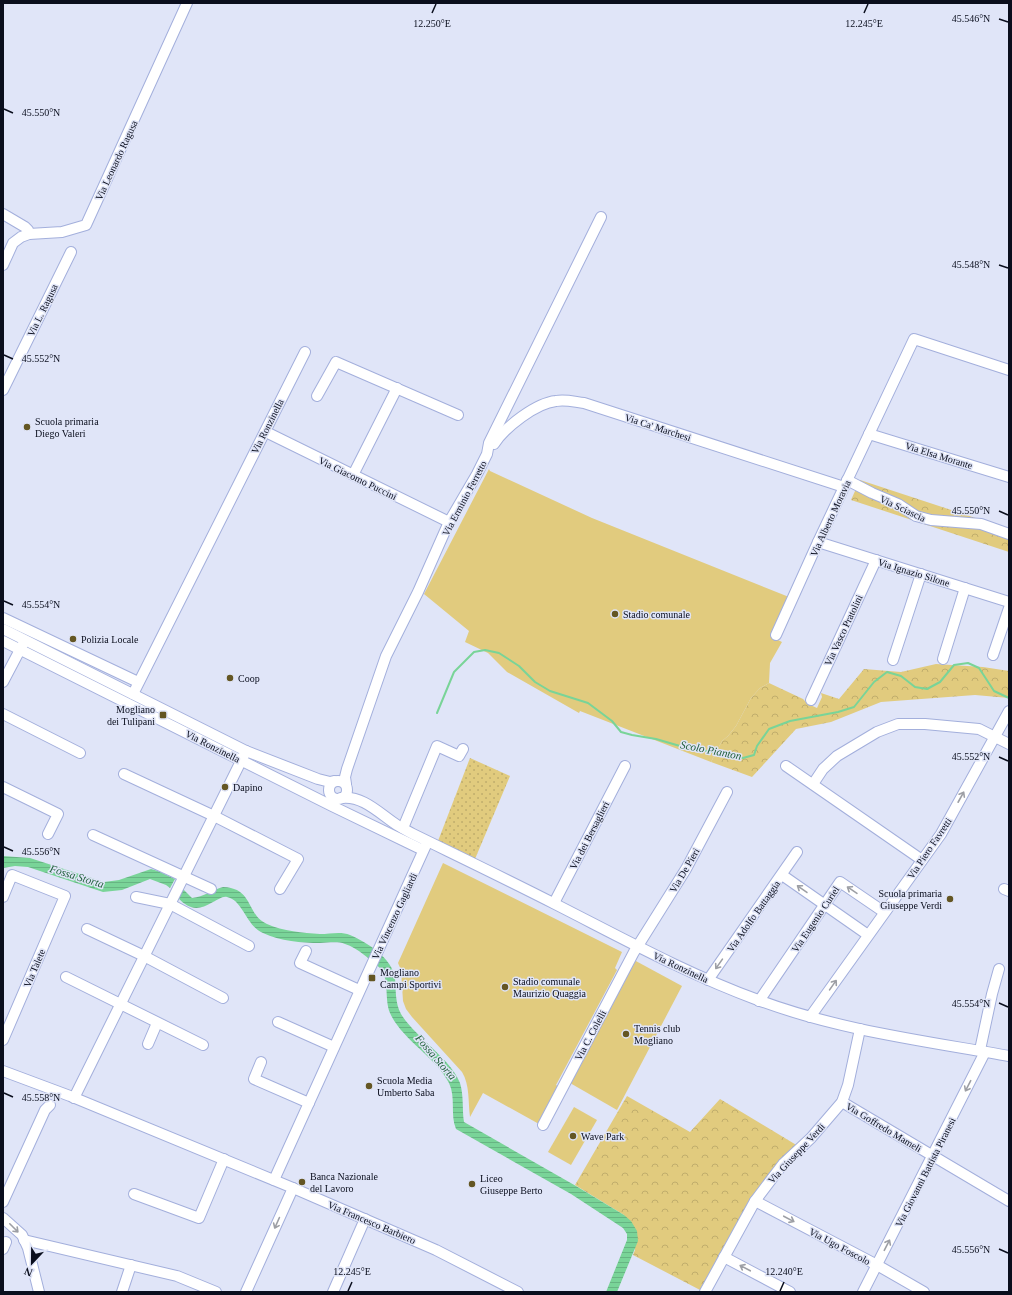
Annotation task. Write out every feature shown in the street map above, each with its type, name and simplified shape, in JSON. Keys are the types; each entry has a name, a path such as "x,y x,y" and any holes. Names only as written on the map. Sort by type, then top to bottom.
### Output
{"street":[{"name":"Via Leonardo Ragusa","path":"3,265 12,243 28,234 62,232 86,225 187,3"},
{"path":"3,214 26,226 28,234"},
{"name":"Via Erminio Ferretto","path":"341,784 342,776 349,762 386,656 418,592 448,522 477,474 487,454 488,443 601,217"},
{"name":"Via L. Ragusa","path":"3,390 71,252"},
{"name":"Via Alberto Moravia","path":"776,635 818,542 914,339 1009,370"},
{"name":"Via Ronzinella","path":"133,694 305,352"},
{"path":"317,396 336,362 458,415"},
{"path":"353,475 397,388"},
{"name":"Via Ca' Marchesi","path":"487,454 499,436 508,427 537,407 557,400 584,403 846,483"},
{"name":"Via Giacomo Puccini","path":"268,433 448,522"},
{"name":"Via Elsa Morante","path":"869,434 1009,477"},
{"name":"Via Sciascia","path":"846,483 898,504 916,516 931,520 981,524 1009,534"},
{"name":"Via Ignazio Silone","path":"818,542 1009,602"},
{"name":"Via Vasco Pratolini","path":"811,700 876,560"},
{"path":"893,660 921,574"},
{"path":"943,659 965,588"},
{"path":"993,655 1009,608"},
{"path":"3,618 138,682"},
{"name":"Via Ronzinella","path":"3,629 23,645 241,761 554,903 637,946 708,980 759,1000 810,1017 860,1029 1009,1056"},
{"name":"Via Ronzinella","path":"3,641 23,645 133,694 246,751 312,777 341,784 352,795 379,811 425,845"},
{"path":"3,682 23,645"},
{"name":"Via Piero Favretti","path":"810,1017 941,834 1009,711"},
{"path":"3,714 80,753"},
{"path":"813,784 822,769 837,756 877,732 898,724 925,724 979,729 996,736 1009,744"},
{"path":"403,828 437,746 459,756 462,749"},
{"path":"74,1098 246,751"},
{"name":"Via dei Bersaglieri","path":"554,903 625,766"},
{"path":"786,766 922,860"},
{"path":"124,774 214,816 298,859 280,890"},
{"name":"Via Ronzinella","path":"312,777 324,786 334,798 349,798 364,803"},
{"path":"330,794 329,787 341,784 346,794 341,798"},
{"path":"3,788 58,814 48,834"},
{"name":"Via De Pieri","path":"637,946 686,869 727,792"},
{"path":"93,835 184,875 211,889"},
{"name":"Via Vincenzo Gagliardi","path":"274,1180 425,845"},
{"name":"Via Adolfo Battaggia","path":"708,980 797,852"},
{"name":"Via Talete","path":"3,897 12,875 65,896 3,1040"},
{"path":"782,875 868,935"},
{"name":"Via Eugenio Curiel","path":"759,1000 840,882 884,912"},
{"path":"136,897 170,904 249,946"},
{"path":"87,929 144,956 223,998"},
{"name":"Via C. Colelli","path":"543,1125 637,946"},
{"path":"306,951 300,963 360,990"},
{"path":"983,1051 992,994 999,969"},
{"path":"66,977 203,1045"},
{"path":"278,1022 334,1047"},
{"path":"148,1044 157,1023"},
{"name":"Via Giuseppe Verdi","path":"705,1292 763,1189 783,1164 810,1138 842,1102 848,1085 860,1029"},
{"name":"Via Giovanni Battista Piranesi","path":"863,1292 933,1156 983,1051"},
{"path":"262,1062 254,1079 309,1103"},
{"name":"Via Francesco Barbiero","path":"3,1071 74,1098 293,1188 451,1258 518,1292"},
{"name":"Via Goffredo Mameli","path":"842,1102 1009,1201"},
{"path":"3,1202 45,1110 50,1105"},
{"path":"134,1194 199,1218 224,1159"},
{"path":"246,1292 293,1188"},
{"name":"Via Ugo Foscolo","path":"755,1201 924,1292"},
{"path":"3,1218 22,1235 28,1248 39,1292"},
{"path":"333,1292 365,1219"},
{"path":"24,1240 177,1276 216,1292"},
{"path":"724,1257 790,1292"},
{"path":"122,1292 131,1265"}],"green space":[{"name":"Stadio comunale","path":"489,469 490,471 592,518 789,597 772,637 782,642 770,663 769,683 760,688 751,698 736,726 722,741 711,762 580,711 579,713 507,672 488,653 465,642 469,631 424,594"},
{"path":"860,480 1009,529 1009,552 851,500"},
{"path":"936,664 983,667 1009,671 1009,698 975,695 881,702 831,722 796,729 752,777 711,762 722,741 736,726 751,698 760,688 769,683 803,699 808,704 817,708 822,697 821,693 839,699 864,669 901,672"},
{"path":"470,758 510,776 475,859 438,841"},
{"name":"Stadio comunale Maurizio Quaggia","path":"443,863 622,952 615,968 617,970 556,1085 559,1087 539,1124 483,1093 470,1117 468,1088 465,1077 412,1017 406,1009 403,1001 401,970 398,963"},
{"name":"Tennis club Mogliano","path":"634,960 682,986 617,1110 570,1083"},
{"path":"627,1096 690,1132 720,1099 798,1146 702,1291 633,1255 635,1250 624,1215 575,1185"},
{"name":"Wave Park","path":"574,1107 597,1120 571,1165 548,1152"}],"water":[{"name":"Fossa Storta","path":"3,856 30,858 104,882 119,880 151,869 175,879 170,888 150,879 122,890 103,892 28,867 15,866 3,868"},
{"name":"Fossa Storta","path":"223,887 240,892 260,920 267,924 286,930 300,932 347,934 364,942 384,958 393,971 397,1001 401,1014 407,1023 449,1065 460,1083 464,1122 576,1186 624,1215 631,1221 637,1231 638,1241 617,1292 606,1292 627,1240 627,1234 623,1228 571,1194 456,1129 453,1118 452,1094 449,1083 436,1065 402,1032 395,1023 388,1007 385,978 380,968 359,951 342,943 291,941 263,933 252,925 237,903 227,897 198,908 186,905 178,898 182,888 192,898"}],"waterway":[{"name":"Scolo Pianton","path":"437,713 454,672 474,652 485,650 499,653 519,666 535,682 550,691 588,703 612,721 621,732 656,739 680,746 743,758 754,755 757,746 769,729 790,721 838,712 854,707 874,682 887,672 901,676 915,687 927,689 940,682 954,665 968,663 979,668 994,691 1009,698"}],"place":[{"name":"Scuola primaria Diego Valeri","path":"27,427"},
{"name":"Stadio comunale","path":"615,614"},
{"name":"Polizia Locale","path":"73,639"},
{"name":"Coop","path":"230,678"},
{"name":"Mogliano dei Tulipani","path":"163,715"},
{"name":"Dapino","path":"225,787"},
{"name":"Scuola primaria Giuseppe Verdi","path":"950,899"},
{"name":"Mogliano Campi Sportivi","path":"372,978"},
{"name":"Stadio comunale Maurizio Quaggia","path":"505,987"},
{"name":"Tennis club Mogliano","path":"626,1034"},
{"name":"Scuola Media Umberto Saba","path":"369,1086"},
{"name":"Wave Park","path":"573,1136"},
{"name":"Banca Nazionale del Lavoro","path":"302,1182"},
{"name":"Liceo Giuseppe Berto","path":"472,1184"}]}
